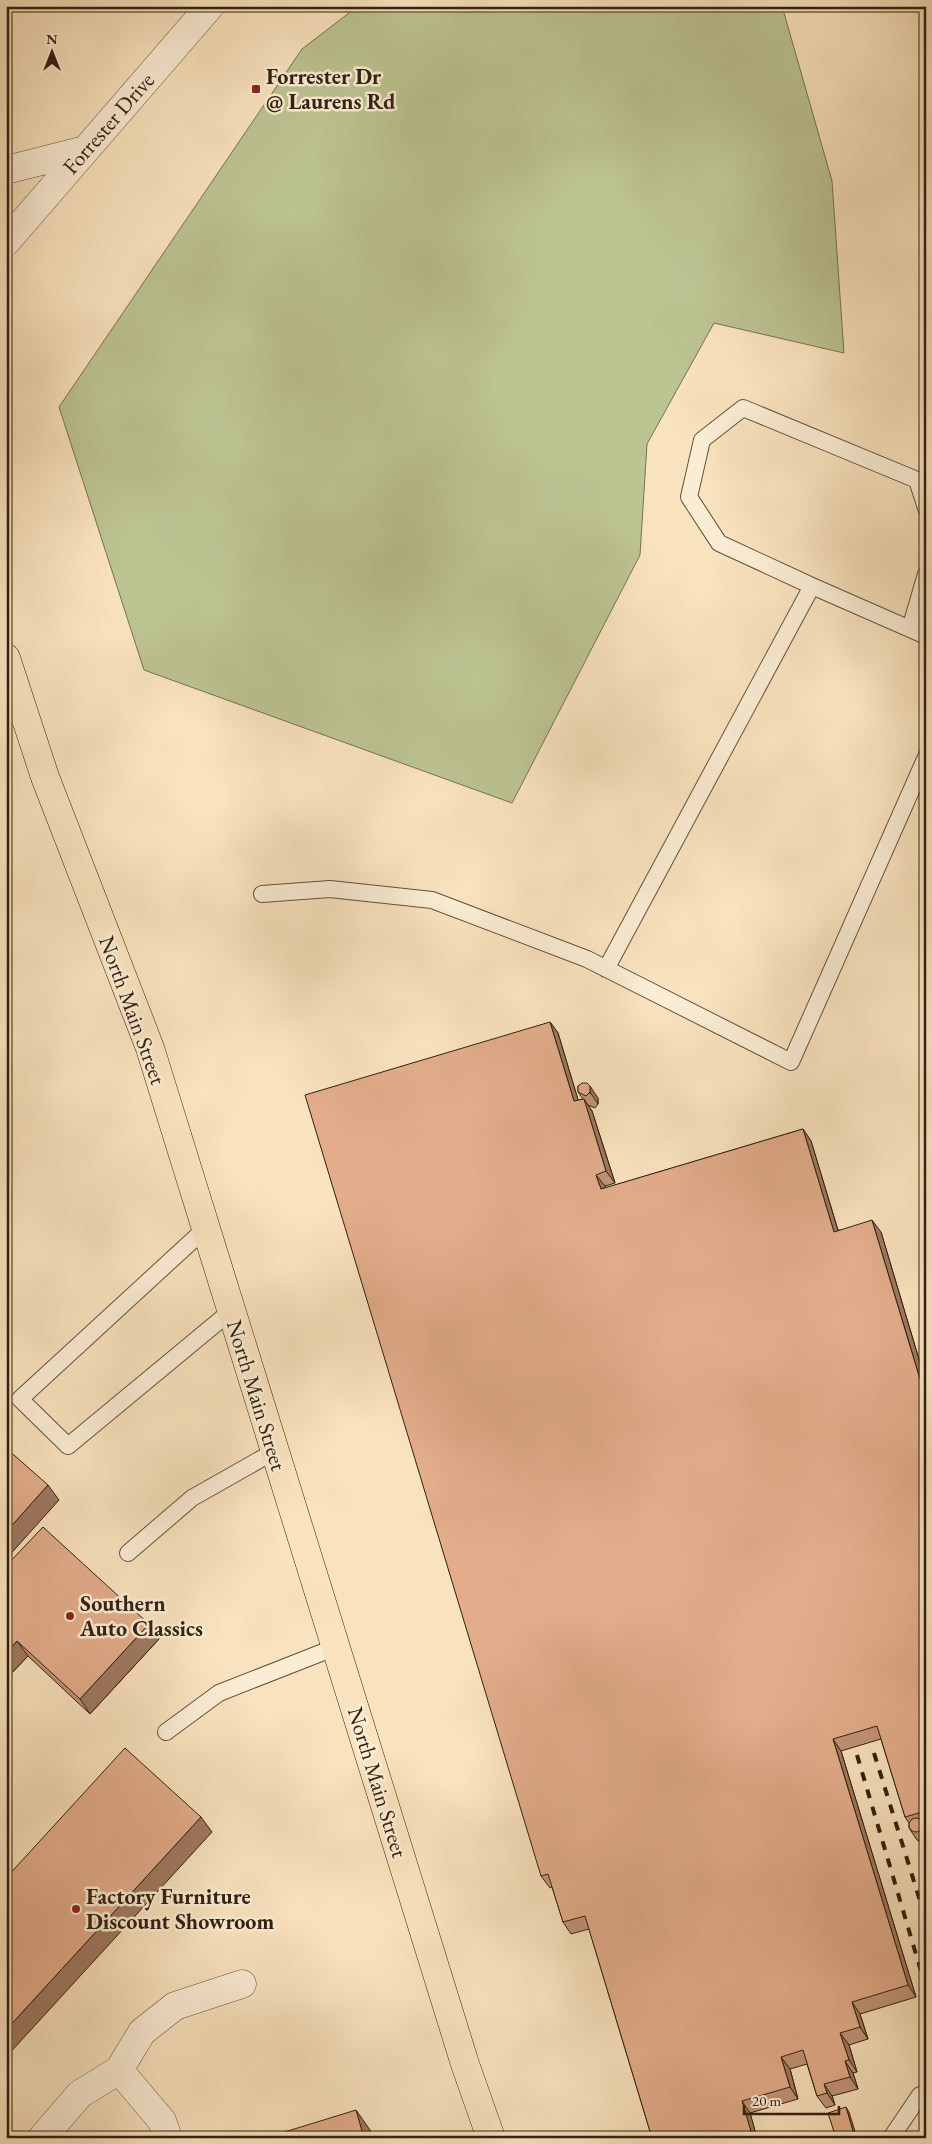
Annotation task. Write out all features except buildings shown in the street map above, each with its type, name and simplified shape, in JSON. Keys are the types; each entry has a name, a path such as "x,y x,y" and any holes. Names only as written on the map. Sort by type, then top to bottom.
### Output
{"main road":[{"name":"North Main Street","path":"6,658 45,777 150,1048 457,2036 491,2138"}],"street":[{"name":"Forrester Drive","path":"6,242 210,6"},
{"path":"6,170 86,150"},
{"path":"42,2138 80,2094 119,2070 142,2032 174,2006 242,1984"},
{"path":"119,2070 162,2121 168,2138"}],"lane":[{"path":"926,508 917,480 743,408 702,440 689,497 719,543 926,636"},
{"path":"910,629 926,574"},
{"path":"606,969 812,586"},
{"path":"262,894 330,890 432,900 587,959 791,1062 926,757"},
{"path":"206,1228 20,1399 68,1446 231,1311"},
{"path":"128,1553 192,1498 274,1450"},
{"path":"166,1732 219,1693 336,1647"},
{"path":"891,2138 920,2095"}],"green space":[{"path":"358,6 782,6 832,181 844,353 714,323 647,444 640,555 512,803 144,670 59,407 302,49"}],"railway":[{"path":"874,1753 926,1920"},
{"path":"857,1755 926,1988"}],"place":[{"name":"Forrester Dr @ Laurens Rd","path":"256,89"},
{"name":"Southern Auto Classics","path":"70,1616"},
{"name":"Factory Furniture Discount Showroom","path":"76,1909"}]}
